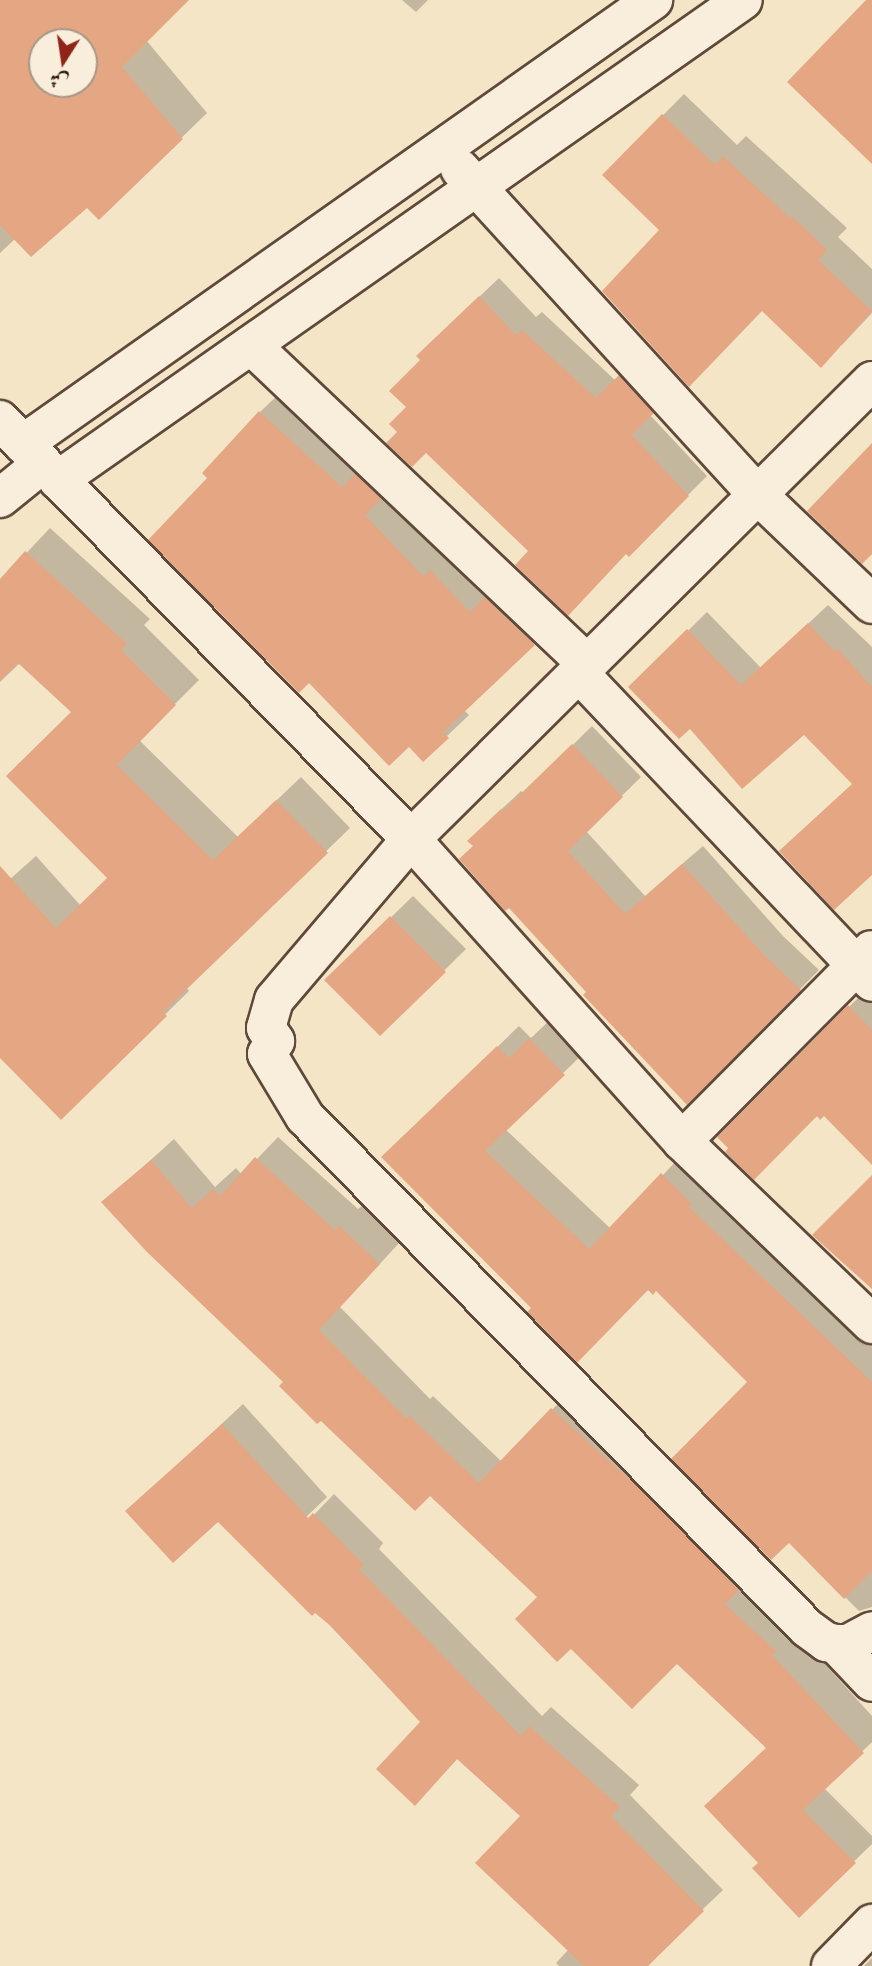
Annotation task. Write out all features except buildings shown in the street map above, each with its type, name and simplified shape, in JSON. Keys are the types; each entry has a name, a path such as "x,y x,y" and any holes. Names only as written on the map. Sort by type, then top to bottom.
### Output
{"street":[{"path":"0,498 31,452 442,148 653,0"},
{"path":"31,452 251,345 743,0"},
{"path":"442,148 476,189 757,494 872,604"},
{"path":"251,345 582,668 866,966 682,1141"},
{"path":"872,380 411,839 274,1000 266,1028 275,1041 267,1054 305,1117 807,1628 826,1642 836,1644 848,1644 872,1631"},
{"path":"31,452 411,839 682,1141 872,1324"},
{"path":"836,1644 872,1682"},
{"path":"831,1966 872,1924"}]}
